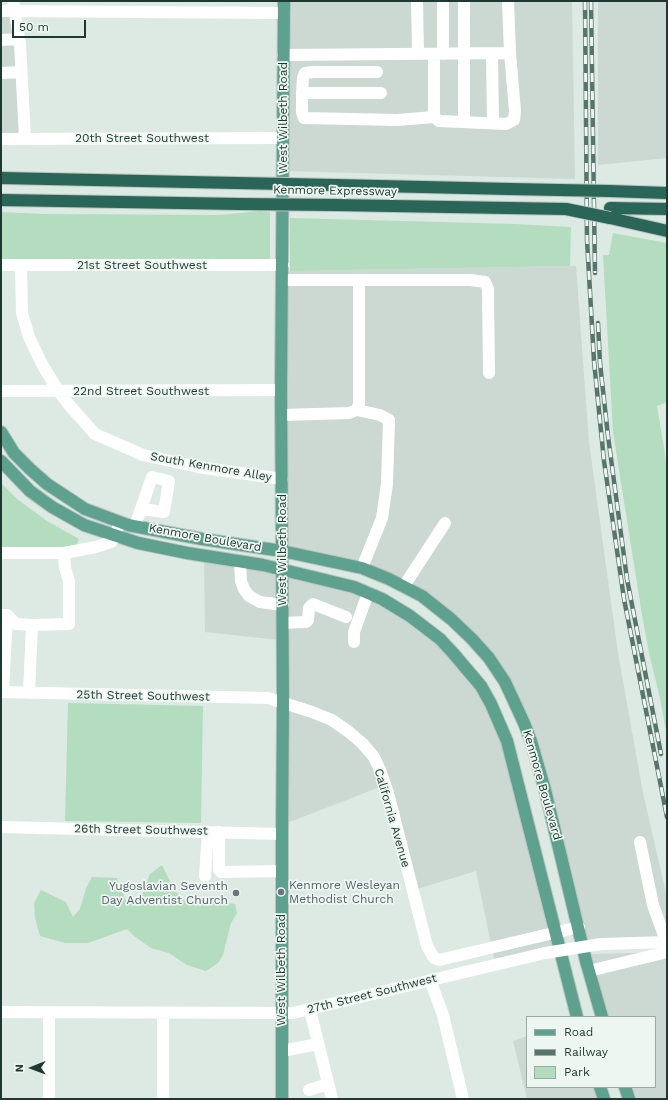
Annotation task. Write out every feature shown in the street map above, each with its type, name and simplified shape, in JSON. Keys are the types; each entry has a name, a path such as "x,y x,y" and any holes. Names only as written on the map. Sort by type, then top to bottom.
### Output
{"highway":[{"name":"Kenmore Expressway","path":"1,178 667,193"},
{"name":"Kenmore Expressway","path":"1,200 566,209 610,213"},
{"path":"610,213 667,209"},
{"path":"610,213 667,231"}],"main road":[{"name":"West Wilbeth Road","path":"282,1099 281,1014 284,703 281,390 284,7"},
{"name":"Kenmore Boulevard","path":"1,432 14,454 47,484 85,509 119,522 135,526 202,539 282,551 362,568 389,579 422,596 472,639 489,658 508,689 532,741 589,971 602,1016"},
{"name":"Kenmore Boulevard","path":"1,461 30,491 52,507 84,525 138,544 283,570 354,587 368,592 410,616 454,652 491,704 507,741 578,1016"},
{"path":"600,1088 604,1099"},
{"path":"625,1088 629,1099"}],"street":[{"path":"417,1 418,54"},
{"path":"434,117 438,54 444,1"},
{"path":"464,1 464,122"},
{"path":"376,72 306,73 303,78 302,93 302,112 304,118 397,120 434,117 439,121 506,124 514,120 515,111 510,54 508,1"},
{"path":"15,6 22,72 25,138"},
{"path":"1,11 15,6 284,7"},
{"path":"1,40 19,39"},
{"path":"492,54 493,123"},
{"path":"283,55 510,54"},
{"path":"1,73 22,72"},
{"path":"302,93 381,93"},
{"name":"20th Street Southwest","path":"1,138 282,138"},
{"name":"21st Street Southwest","path":"1,265 283,265"},
{"name":"South Kenmore Alley","path":"21,265 22,313 29,337 43,366 59,392 95,434 143,455 198,467 282,480"},
{"path":"283,280 470,280 485,282 488,289 489,373"},
{"path":"357,410 359,403 359,281"},
{"name":"22nd Street Southwest","path":"1,391 59,392 281,390"},
{"path":"282,415 349,413 357,410 380,415 389,420 387,484 382,518 362,568"},
{"path":"135,526 142,509"},
{"path":"1,553 64,553 96,547 111,542 116,537 119,522"},
{"path":"404,586 445,522"},
{"path":"4,615 16,624 69,624 69,581 65,568 64,553"},
{"path":"240,562 241,581 249,596 260,602 283,605"},
{"path":"354,642 354,632 368,592"},
{"path":"283,623 306,622 308,620 309,608 313,604 346,617"},
{"path":"2,692 4,615"},
{"path":"29,693 32,625"},
{"name":"25th Street Southwest","path":"2,692 268,698 284,703"},
{"name":"California Avenue","path":"284,703 332,720 362,743 374,757 388,793 427,946 434,958"},
{"name":"26th Street Southwest","path":"1,827 282,834"},
{"path":"213,832 219,870 221,872 282,871"},
{"path":"205,876 213,832"},
{"path":"640,842 653,905 667,943"},
{"name":"27th Street Southwest","path":"434,958 439,960 579,927"},
{"name":"27th Street Southwest","path":"1,1012 281,1014 310,1010 545,953 601,944 667,943"},
{"path":"589,971 667,952"},
{"path":"430,980 443,1015 463,1099"},
{"path":"310,1010 332,1099"},
{"path":"48,1012 49,1099"},
{"path":"163,1013 163,1099"},
{"path":"282,1051 318,1044"},
{"path":"309,1090 328,1084"}],"shaded area":[{"path":"284,1 572,1 575,179 283,171"},
{"path":"598,1 667,1 667,158 598,165"},
{"path":"1,13 13,14 23,136 1,136"},
{"path":"576,266 589,442 618,653 643,793 667,897 667,943 583,946 531,741 489,658 404,586 282,551 283,271"},
{"path":"204,561 279,573 279,640 205,632"},
{"path":"283,570 354,587 422,624 491,704 560,950 495,964 476,871 414,890 385,785 282,825"},
{"path":"667,952 667,1099 634,1099 630,1088 656,1088 656,1016 607,1016 589,954"},
{"path":"526,1036 526,1088 600,1088 604,1099 527,1099 513,1041"}],"green space":[{"path":"259,211 270,212 270,260 1,260 1,212 44,214 221,215"},
{"path":"290,218 515,224 571,227 570,266 290,271"},
{"path":"613,233 667,243 667,402 657,406 667,475 667,737 642,615 613,432 603,255 609,255"},
{"path":"1,483 17,499 47,521 79,539 76,547 1,548"},
{"path":"68,703 203,706 201,823 65,821"},
{"path":"162,865 175,891 188,904 210,900 235,904 237,913 231,923 223,955 218,963 206,971 187,965 169,953 151,948 127,929 88,943 65,943 40,936 35,918 34,903 41,890 66,902 73,917 80,909 86,888 92,877 117,878 127,904 142,895 150,874"}],"railway":[{"path":"585,1 587,240 594,361 604,461 624,599 667,817"},
{"path":"591,1 595,273"},
{"path":"598,323 600,363 608,436 627,579 661,754"}],"place":[{"name":"Kenmore Wesleyan Methodist Church","path":"281,892"},
{"name":"Yugoslavian Seventh Day Adventist Church","path":"236,893"}]}
